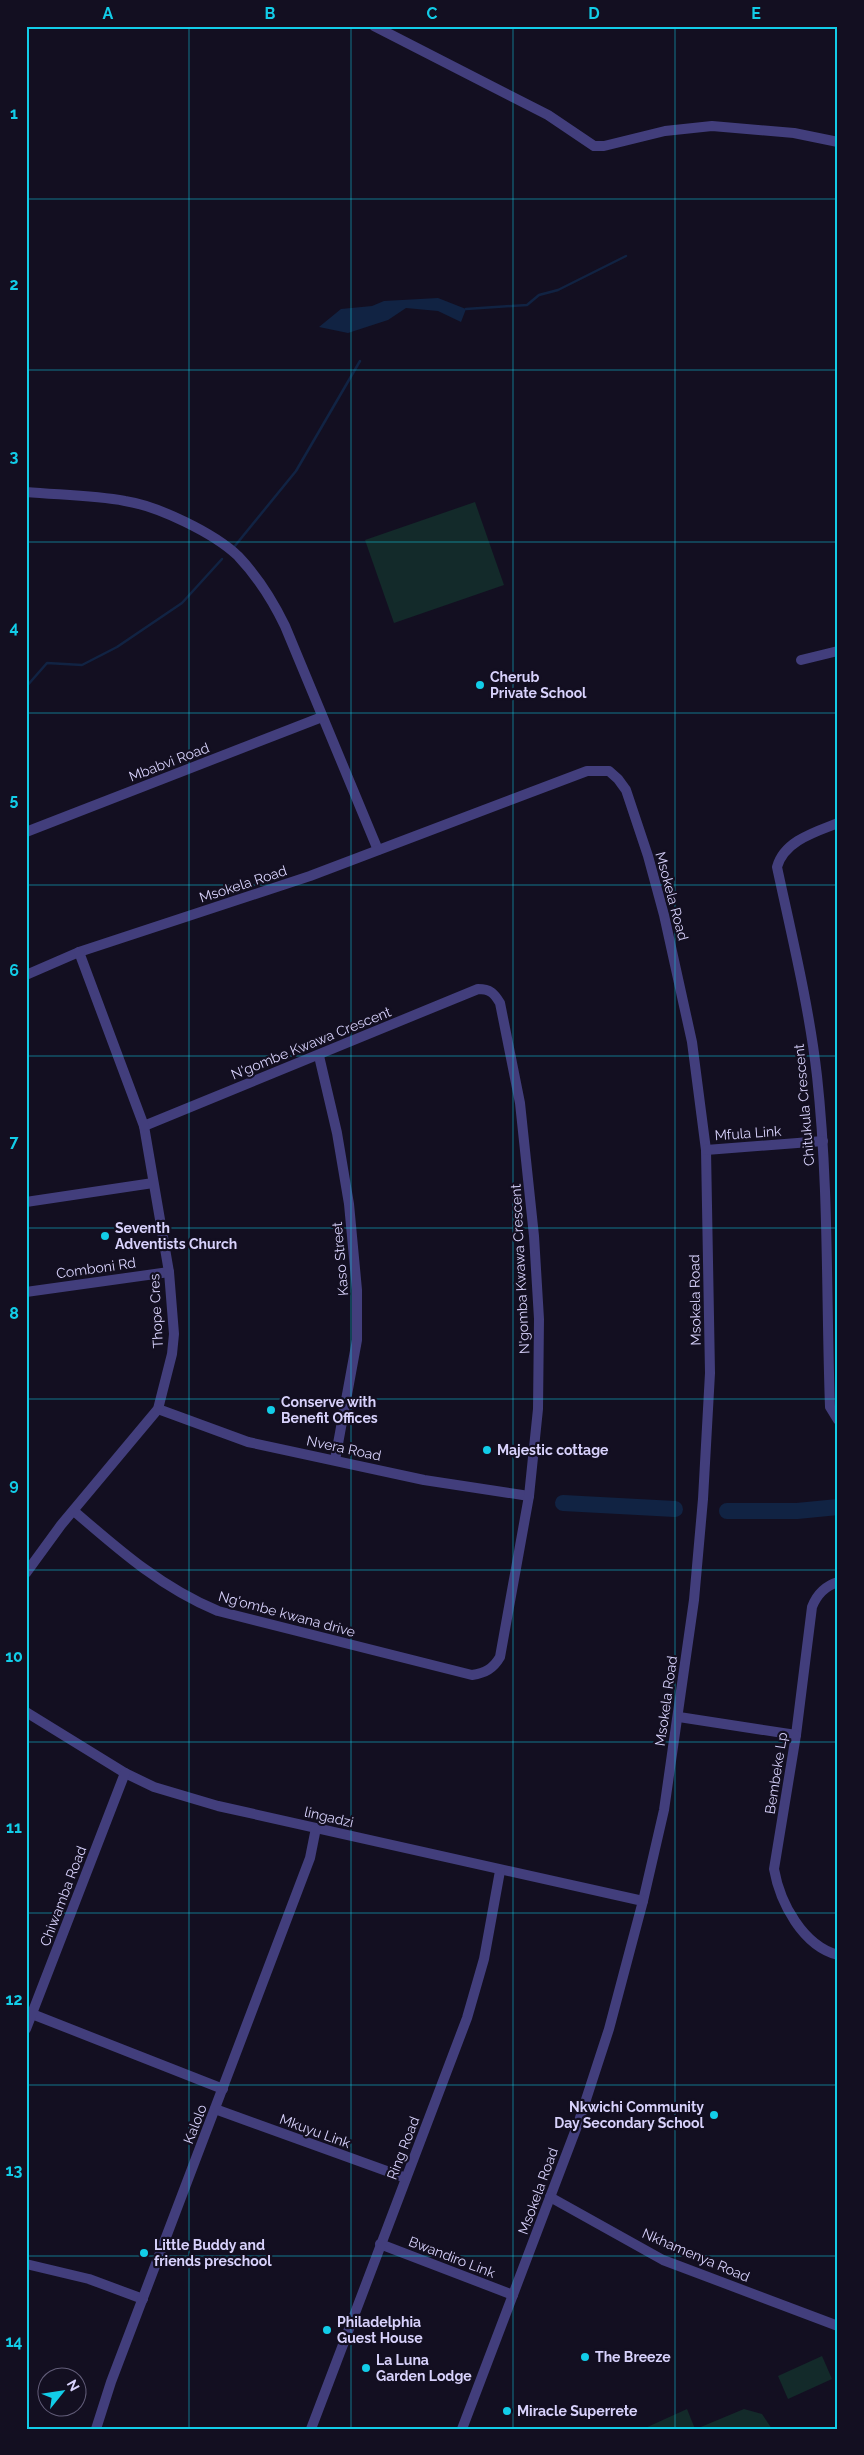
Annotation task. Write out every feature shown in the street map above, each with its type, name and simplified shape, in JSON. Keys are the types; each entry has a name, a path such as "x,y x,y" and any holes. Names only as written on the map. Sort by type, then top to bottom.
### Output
{"street":[{"path":"374,26 541,111 594,146 604,146 665,131 712,126 794,133 838,142"},
{"path":"26,492 126,501 162,511 222,544 248,568 277,610 378,850"},
{"path":"801,660 838,651"},
{"name":"Mbabvi Road","path":"26,832 322,717"},
{"name":"Msokela Road","path":"26,975 79,952 310,876 587,771 609,770 618,778 626,790 645,846 664,915 692,1042 706,1150 710,1373 703,1499 694,1600 679,1717 664,1810 644,1901 609,2029 550,2197 462,2429"},
{"name":"Chitukula Crescent","path":"838,823 809,834 794,844 783,855 777,868 808,1012 823,1141 830,1407 838,1420"},
{"name":"Thope Cres","path":"26,1573 158,1409 172,1354 174,1334 169,1272 144,1126 79,952"},
{"name":"N'gombe Kwawa Crescent","path":"144,1126 478,989 488,989"},
{"name":"N'gomba Kwawa Crescent","path":"488,989 496,994 500,1002 520,1103 534,1236 539,1319 538,1409 529,1496 500,1657 491,1669"},
{"name":"Kaso Street","path":"318,1056 337,1133 349,1204 357,1290 357,1340 335,1460"},
{"name":"Mfula Link","path":"706,1150 823,1141"},
{"path":"26,1202 153,1183"},
{"name":"Comboni Rd","path":"26,1292 169,1272"},
{"name":"Nvera Road","path":"158,1409 248,1442 446,1484 529,1496"},
{"name":"Ng'ombe kwana drive","path":"74,1511 168,1587 189,1599 218,1611 472,1675 484,1673 491,1669"},
{"name":"Bembeke Lp","path":"838,1582 823,1590 815,1599 812,1607 796,1736 774,1869 777,1886 809,1940 818,1947 838,1954"},
{"name":"lingadzi","path":"26,1712 125,1774 154,1787 199,1800 500,1871 644,1901"},
{"path":"679,1717 796,1736"},
{"name":"Chiwamba Road","path":"28,2022 125,1774"},
{"name":"Kalolo","path":"96,2429 143,2299 310,1858 316,1828"},
{"name":"Ring Road","path":"311,2429 473,2001 484,1958 500,1871"},
{"path":"28,2022 222,2089"},
{"name":"Mkuyu Link","path":"215,2109 406,2178"},
{"name":"Nkhamenya Road","path":"550,2197 663,2260 838,2326"},
{"name":"Bwandiro Link","path":"380,2244 513,2295"},
{"path":"26,2264 89,2279 143,2299"}],"green space":[{"path":"475,502 504,585 394,623 365,540"},
{"path":"822,2356 832,2379 788,2399 778,2376"},
{"path":"687,2409 695,2429 643,2429"},
{"path":"744,2409 762,2414 772,2429 696,2429"}],"water":[{"path":"438,298 466,309 461,322 438,311 406,308 388,320 348,333 319,327 341,309 372,306 384,301"}],"waterway":[{"path":"466,309 527,305 539,295 558,290 626,256"},
{"path":"234,547 296,471 360,361"},
{"path":"26,687 47,663 82,665 117,647 182,603 222,559"},
{"path":"563,1503 675,1509"},
{"path":"727,1511 797,1511 838,1507"}],"place":[{"name":"Cherub Private School","path":"480,685"},
{"name":"Seventh Adventists Church","path":"105,1236"},
{"name":"Conserve with Benefit Offices","path":"271,1410"},
{"name":"Majestic cottage","path":"487,1450"},
{"name":"Nkwichi Community Day Secondary School","path":"714,2115"},
{"name":"Little Buddy and friends preschool","path":"144,2253"},
{"name":"Philadelphia Guest House","path":"327,2330"},
{"name":"The Breeze","path":"585,2357"},
{"name":"La Luna Garden Lodge","path":"366,2368"},
{"name":"Miracle Superrete","path":"507,2411"}]}
